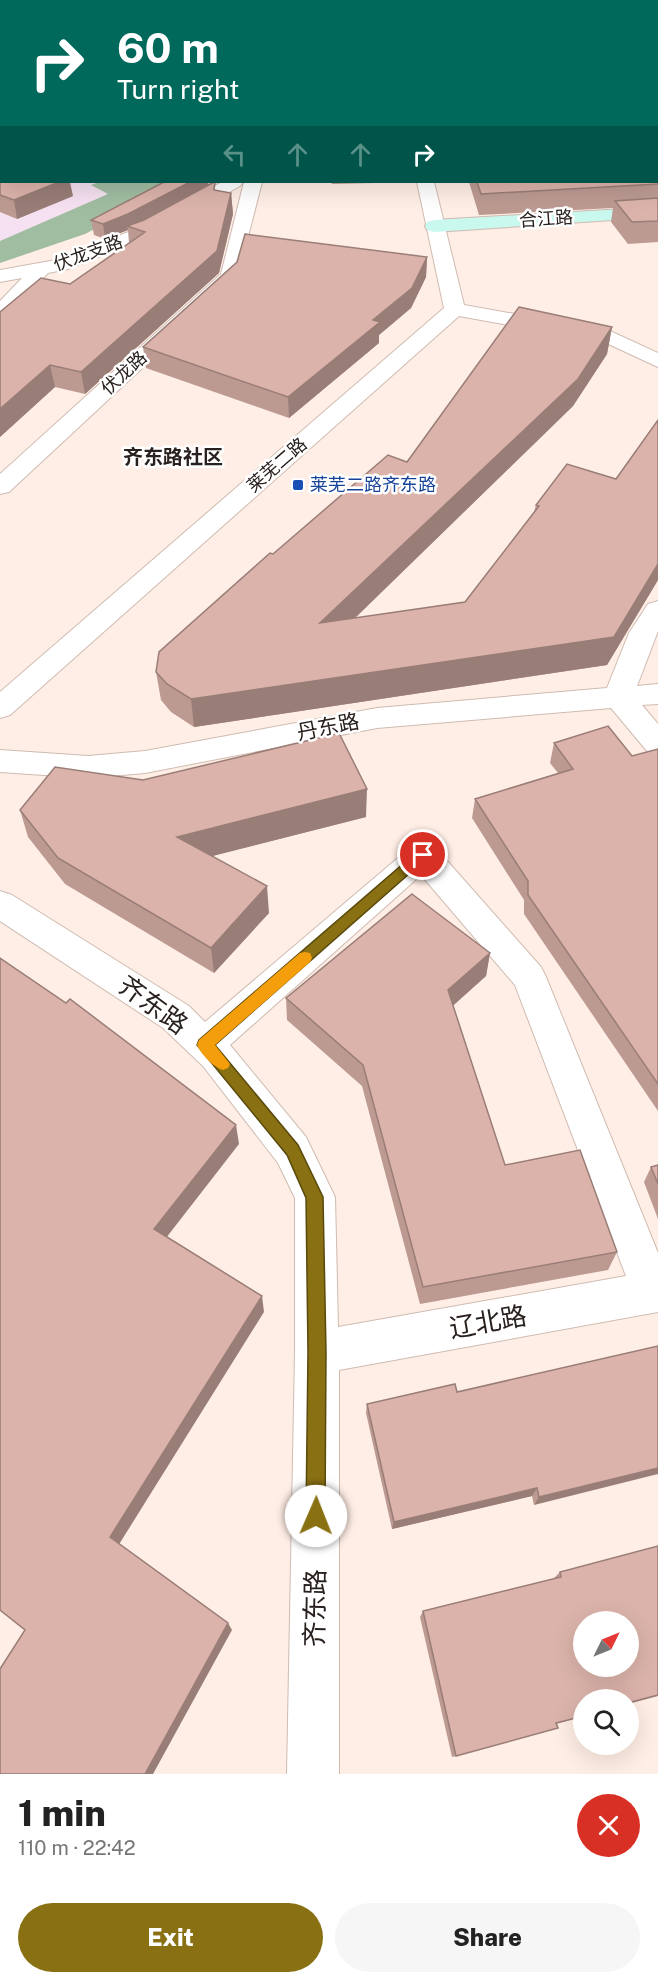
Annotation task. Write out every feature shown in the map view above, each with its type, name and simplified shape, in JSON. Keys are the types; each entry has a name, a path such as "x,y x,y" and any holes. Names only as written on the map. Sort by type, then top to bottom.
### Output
{"street":[{"name":"伏龙支路","path":"0,276 61,265 138,235 232,183"},
{"name":"伏龙路","path":"0,487 230,276 253,183"},
{"path":"425,183 454,309 610,337 658,361"},
{"name":"合江路","path":"434,226 658,212"},
{"path":"0,313 41,269"},
{"name":"莱芜二路","path":"0,708 454,309"},
{"path":"658,610 643,633 618,697 658,743"},
{"name":"丹东路","path":"0,761 88,767 145,762 376,718 658,694"},
{"path":"204,1045 423,855 529,977 656,1292"},
{"name":"齐东路","path":"0,904 176,1017 216,1055 292,1150 315,1197 317,1352 313,1774"},
{"name":"辽北路","path":"317,1352 656,1292"}],"shaded area":[{"path":"0,183 130,183 109,194 0,241"}],"green space":[{"path":"96,183 182,183 85,234 0,263 0,241 108,194 91,185"}],"building":[{"path":"0,183 56,183 14,200 0,195"},
{"path":"162,183 188,183 128,214 103,224 91,220"},
{"path":"212,183 215,183 214,190 231,193 217,251 81,372 50,365 0,409 0,312 41,278 70,284 145,232 127,226 144,220"},
{"path":"477,183 658,183 658,184 481,194"},
{"path":"658,198 658,221 632,222 615,201"},
{"path":"245,234 427,257 412,288 373,320 380,322 288,397 143,347 237,262"},
{"path":"519,307 612,327 578,379 320,623 465,602 539,506 536,505 567,464 616,479 658,420 658,564 614,637 191,699 167,684 156,672 159,652 270,553 273,554 388,455 407,462"},
{"path":"608,726 632,756 658,749 658,1084 528,895 528,881 475,799 573,769 554,743"},
{"path":"339,733 367,789 177,837 267,886 211,948 58,858 20,810 55,767 143,780"},
{"path":"412,894 490,953 448,990 505,1165 580,1150 617,1252 423,1287 363,1065 286,998"},
{"path":"0,958 66,1003 70,999 236,1125 154,1229 262,1296 110,1537 228,1623 145,1774 0,1774 0,1669 25,1630 0,1610"},
{"path":"658,1165 658,1184 651,1167"},
{"path":"658,1346 658,1468 539,1497 537,1488 394,1522 367,1404 455,1384 457,1392"},
{"path":"658,1546 658,1695 639,1700 639,1689 573,1689 573,1719 556,1723 558,1728 456,1756 423,1611 561,1577 560,1572"}],"slow traffic":[{"path":"223,1064 204,1045 305,958"}],"place":[{"name":"莱芜二路齐东路","path":"298,485"}],"district":[{"name":"齐东路社区","path":"173,457"}],"route":[{"path":"316,1516 315,1197 292,1150 216,1055 204,1045 423,855"}]}
